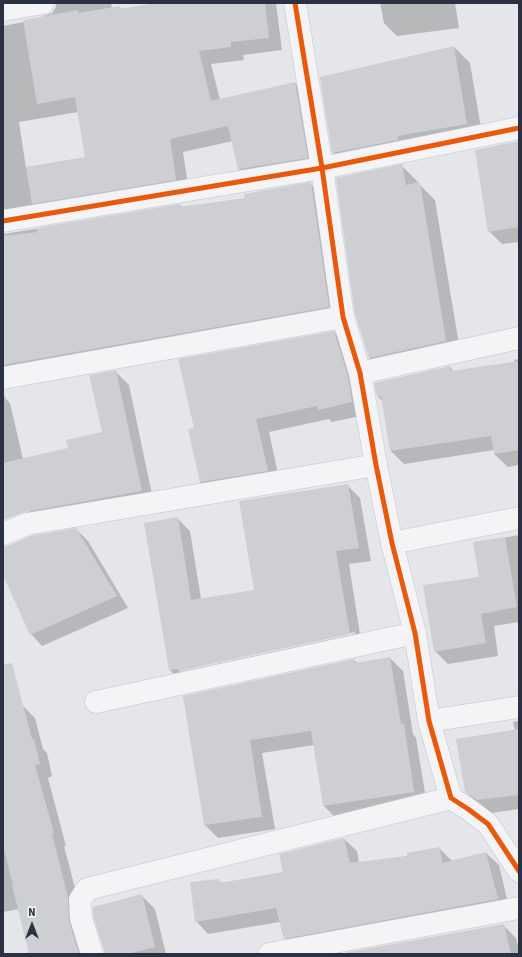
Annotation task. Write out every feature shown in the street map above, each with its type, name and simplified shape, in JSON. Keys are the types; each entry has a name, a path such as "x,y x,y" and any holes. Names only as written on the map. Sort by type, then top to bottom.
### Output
{"street":[{"path":"3,10 43,3"},
{"path":"295,3 322,168 343,317 360,373 376,465 392,543 415,633 429,722 451,798 468,808 488,824 519,871"},
{"path":"3,221 322,168 519,128"},
{"path":"3,378 343,317"},
{"path":"360,373 519,338"},
{"path":"3,534 27,524 376,465"},
{"path":"392,543 519,518"},
{"path":"96,702 415,633"},
{"path":"429,722 519,706"},
{"path":"92,954 81,918 80,900 87,888 451,798"},
{"path":"269,954 519,908"}],"building":[{"path":"155,3 265,3 269,38 231,42 231,47 199,51 211,101 295,82 308,158 238,169 228,126 170,139 176,180 32,204 26,167 85,157 75,97 37,104 23,20 78,10 79,13 120,6 121,9"},
{"path":"454,46 467,124 398,136 398,140 332,153 320,77"},
{"path":"519,141 519,227 488,232 475,150"},
{"path":"402,164 406,185 420,182 446,341 369,358 355,314 336,178"},
{"path":"311,182 329,307 3,365 3,236 37,232 36,228 180,204 180,207 245,198 244,194"},
{"path":"334,331 348,376 352,402 318,410 317,406 256,419 268,471 200,482 188,429 194,428 178,359"},
{"path":"519,361 519,450 494,454 491,436 390,451 381,396 377,397 374,383 450,366 451,371"},
{"path":"116,370 142,491 25,512 3,520 3,463 68,448 66,440 102,432 89,375"},
{"path":"348,484 359,548 336,551 350,634 179,671 179,669 169,670 144,523 178,517 191,600 254,590 239,501"},
{"path":"76,528 117,596 30,635 3,575 3,546 8,546 30,536"},
{"path":"505,537 517,607 481,614 486,643 434,652 423,585 479,577 473,542"},
{"path":"390,657 401,724 404,724 414,792 323,806 311,731 250,740 262,817 204,825 183,696 354,659 355,663"},
{"path":"12,663 40,764 35,765 54,833 52,833 68,898 69,921 79,954 29,954 3,846 3,665"},
{"path":"519,729 519,795 477,800 465,792 456,739"},
{"path":"344,838 350,863 407,856 407,853 440,847 442,863 486,852 498,899 284,939 276,908 195,922 190,882 219,879 219,883 283,872 279,854"},
{"path":"142,894 155,947 128,954 104,954 93,916 93,907"},
{"path":"504,924 511,954 338,954"}],"cycle path":[{"path":"295,3 322,168 343,317 360,373 376,465 392,543 415,633 429,721 451,798 488,824 519,871"},
{"path":"3,221 322,168 519,128"}]}
